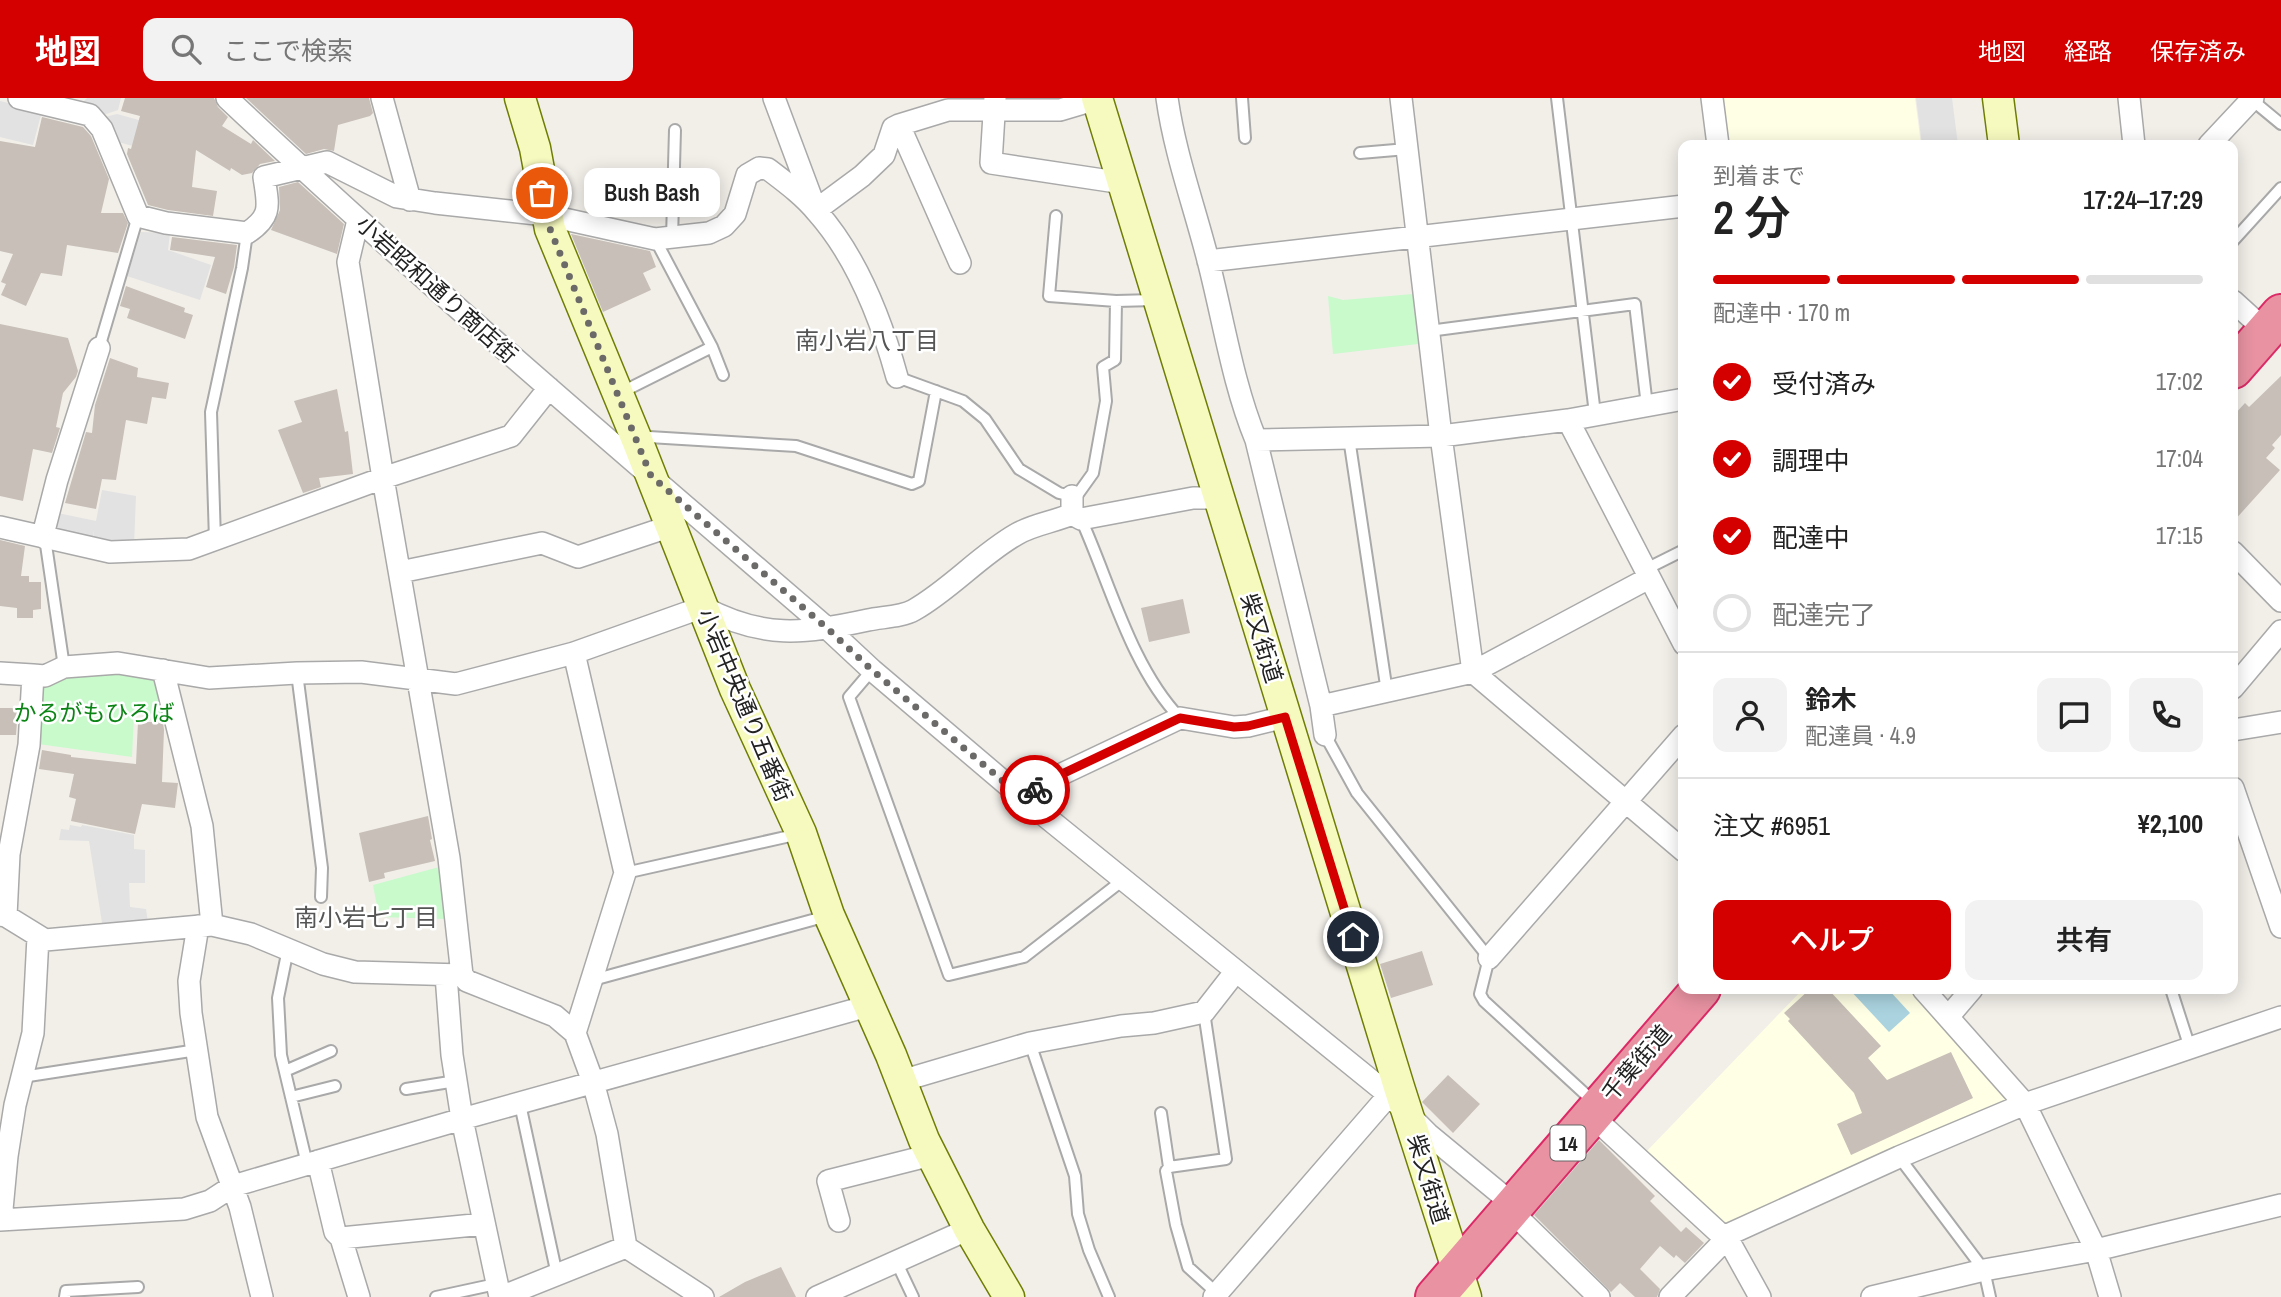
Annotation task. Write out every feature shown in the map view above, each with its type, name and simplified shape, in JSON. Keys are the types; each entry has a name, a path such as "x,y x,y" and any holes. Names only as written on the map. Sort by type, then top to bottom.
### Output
{"highway":[{"path":"2238,363 2273,323"},
{"name":"千葉街道","path":"1453,1288 1512,1207 1696,994"}],"street":[{"path":"19,98 90,115 102,130 138,216 166,223 247,233 262,223 268,205 264,177 327,162 397,197 410,200 546,215 664,238 709,233 724,226 735,214 747,175 759,168 768,169 816,210 846,250 885,332 897,377"},
{"name":"小岩昭和通り商店街","path":"227,98 358,220 872,670 1024,799 1399,1105 1512,1207 1599,1297"},
{"path":"382,98 410,200"},
{"name":"小岩中央通り五番街","path":"520,98 535,148 546,215 734,689 802,833 829,915 932,1155 1009,1297"},
{"path":"774,98 816,210"},
{"path":"1167,98 1172,137 1208,261 1244,410 1256,440 1321,706 1325,735"},
{"path":"1401,98 1441,436 1473,672 1678,846"},
{"path":"1712,98 1717,140"},
{"path":"1998,98 2003,140"},
{"path":"2129,98 2133,140"},
{"path":"816,210 862,176 884,155 893,128 899,125 948,110 995,103 1060,110 1097,99"},
{"name":"柴又街道","path":"1097,99 1285,717 1453,1288"},
{"path":"2214,140 2253,99"},
{"path":"995,103 991,163 1123,183"},
{"path":"899,125 961,263"},
{"path":"1208,261 1678,207"},
{"path":"358,220 348,262 449,858 456,1081 499,1293 557,1275 626,1247"},
{"path":"2238,304 2273,323"},
{"path":"45,538 44,531 57,480 99,348"},
{"path":"0,527 110,552 189,549 383,478 511,436 549,388"},
{"path":"1256,440 1441,436 1678,401"},
{"path":"1568,419 1678,633"},
{"path":"0,673 45,676 64,667 118,663 209,678 361,672 456,684 574,653 703,607 727,620 770,631 793,633 828,629 912,611 965,572 978,559 1018,533 1075,510 1193,498 1219,498"},
{"path":"400,572 542,543 578,557 671,526"},
{"path":"2238,557 2281,601"},
{"path":"1321,706 1473,672 1646,574"},
{"path":"2238,682 2281,631"},
{"path":"574,653 625,873 575,1033"},
{"path":"163,670 202,826 205,926 189,981 207,1117 233,1186 262,1297"},
{"path":"33,675 29,745 9,853 3,915 46,940 205,926 251,934 323,964 355,972 454,975 555,1016 575,1033 593,1082 607,1134 626,1247 703,1297"},
{"path":"1024,799 1043,783 1180,718 1234,727 1285,717"},
{"path":"2238,729 2281,722"},
{"path":"1489,958 1678,741"},
{"path":"2238,802 2281,927"},
{"path":"38,937 33,1033 7,1156 1,1220 184,1209 210,1200 233,1186 868,1006"},
{"path":"901,1081 1030,1043 1204,1012 1236,971"},
{"path":"1927,994 2025,1104 2096,1250 2110,1297"},
{"path":"1948,1017 1968,994"},
{"path":"1670,1297 1725,1238 1899,1157 2025,1104 2281,1017"},
{"path":"1217,1296 1399,1105"},
{"path":"1595,1111 1725,1238 1760,1297"},
{"path":"839,1221 828,1181 932,1155"},
{"path":"313,1163 335,1232 341,1238 359,1297"},
{"path":"1872,1297 1984,1270 2096,1250 2281,1205"},
{"path":"341,1238 484,1224"},
{"path":"817,1297 970,1229"}],"lane":[{"path":"1242,98 1245,138"},
{"path":"1557,98 1595,414"},
{"path":"2253,99 2281,124"},
{"path":"675,130 664,238 723,374"},
{"path":"1360,153 1407,149"},
{"path":"2238,235 2281,188"},
{"path":"99,348 138,216"},
{"path":"1056,216 1049,296 1116,301 1158,300"},
{"path":"215,540 211,412 247,233"},
{"path":"1075,510 1078,494 1093,472 1105,401 1103,367 1115,360 1116,301"},
{"path":"1429,331 1635,304 1647,406"},
{"path":"618,394 712,347"},
{"path":"897,377 963,401 985,419 1019,469 1059,493 1075,510 1130,639 1168,706 1180,718"},
{"path":"637,440 649,437 796,446 912,484 919,481 936,391"},
{"path":"1349,438 1387,692"},
{"path":"45,538 64,667"},
{"path":"1646,574 1678,554"},
{"path":"872,670 849,697 949,975 1024,957 1123,880"},
{"path":"297,673 322,868 321,897"},
{"path":"1325,735 1357,793 1489,958 1480,994 1485,1001 1595,1111"},
{"path":"625,873 802,833"},
{"path":"590,981 829,915"},
{"path":"288,949 278,998 281,1055 291,1097 313,1163"},
{"path":"2173,994 2190,1048"},
{"path":"1169,1167 1226,1159 1204,1012"},
{"path":"1030,1043 1075,1176 1078,1214 1089,1250 1110,1297"},
{"path":"22,1077 197,1050"},
{"path":"285,1071 331,1051"},
{"path":"406,1089 456,1081"},
{"path":"291,1097 335,1086"},
{"path":"520,1104 557,1275"},
{"path":"1161,1113 1169,1167 1166,1171 1188,1267 1217,1296"},
{"path":"1899,1157 1984,1270 1990,1297"},
{"path":"896,1261 913,1297"},
{"path":"65,1297 66,1291 138,1287"},
{"path":"436,1297 499,1293"}],"shaded area":[{"path":"87,98 121,98 118,110 100,116 80,105"},
{"path":"1722,98 1915,98 1920,140 1726,140"},
{"path":"1916,98 1952,98 1957,140 1921,140"},
{"path":"0,101 42,111 33,145 0,137"},
{"path":"117,114 164,127 157,153 115,141 105,117"},
{"path":"141,232 170,233 168,250 211,265 200,300 127,276"},
{"path":"102,490 136,496 134,545 93,542 94,530 92,542 54,533 53,512 96,521"},
{"path":"70,825 134,835 134,849 145,850 145,883 129,883 130,907 146,909 148,923 103,929 89,841 59,840 61,829 69,830"},
{"path":"1798,994 1917,994 2007,1093 2006,1101 1727,1225 1718,1222 1645,1153"}],"green space":[{"path":"1413,294 1418,344 1333,354 1328,296 1343,300"},
{"name":"かるがもひろば","path":"119,673 158,681 165,715 134,714 132,757 38,744 43,689 69,675"},
{"path":"439,867 446,919 379,917 373,885"}],"water":[{"path":"1854,994 1893,994 1910,1013 1889,1032"}],"building":[{"path":"125,98 214,98 218,107 228,117 222,126 251,144 253,140 275,161 260,164 252,173 242,175 231,168 230,171 196,150 192,187 217,191 213,216 148,205 127,154 128,148 131,149 140,116 121,111"},
{"path":"246,98 369,98 373,113 338,125 334,151 324,149 306,154"},
{"path":"42,117 83,127 91,136 109,179 101,213 123,213 128,223 118,253 67,245 62,276 41,273 26,306 1,295 6,284 1,282 13,254 0,251 0,141 35,147"},
{"path":"298,182 344,224 337,254 271,230 280,210 279,187"},
{"path":"571,234 650,251 656,267 643,273 651,290 603,312"},
{"path":"172,237 237,245 226,294 206,287 215,257 170,250"},
{"path":"126,286 185,308 184,312 193,315 185,339 127,318 130,309 120,306"},
{"path":"0,324 68,338 78,371 63,393 56,427 60,428 52,453 33,449 23,501 0,496"},
{"path":"110,358 138,368 137,377 169,383 166,399 152,397 147,424 126,420 116,480 102,479 96,509 65,503 86,432 92,433 95,405"},
{"path":"2281,376 2281,435 2266,458 2280,470 2238,516 2238,411 2245,403 2249,407"},
{"path":"337,389 345,432 348,431 353,474 319,478 321,487 303,493 278,430 302,422 294,401"},
{"path":"0,540 25,546 21,576 29,576 29,582 41,582 41,609 33,610 33,618 17,618 17,608 0,606"},
{"path":"1183,599 1190,633 1149,642 1141,608"},
{"path":"0,708 18,708 16,735 0,735"},
{"path":"138,722 163,722 162,782 178,783 175,808 142,804 135,834 71,821 76,799 69,797 74,774 39,769 42,750 71,757 136,764"},
{"path":"428,816 435,861 384,873 385,878 369,882 359,833"},
{"path":"1422,951 1433,985 1391,998 1380,964"},
{"path":"1805,994 1833,994 1881,1046 1868,1058 1887,1080 1951,1052 1973,1098 1851,1155 1837,1124 1862,1113 1854,1093 1788,1021 1790,1019 1784,1013"},
{"path":"1448,1075 1480,1104 1453,1133 1422,1102"},
{"path":"1599,1140 1655,1196 1650,1201 1681,1232 1686,1227 1704,1243 1685,1263 1660,1246 1640,1269 1660,1289 1657,1297 1635,1297 1620,1283 1611,1292 1534,1215"},
{"path":"781,1267 796,1297 719,1297 745,1282"}],"way so far":[{"path":"542,193 550,229 651,476 1024,799 1035,790"}],"place":[{"name":"Bush Bash","path":"542,193"}],"district":[{"name":"南小岩八丁目","path":"867,340"},
{"name":"南小岩七丁目","path":"366,917"}],"route":[{"path":"1035,790 1043,783 1105,752 1180,718 1234,727 1285,717 1353,937"}]}
